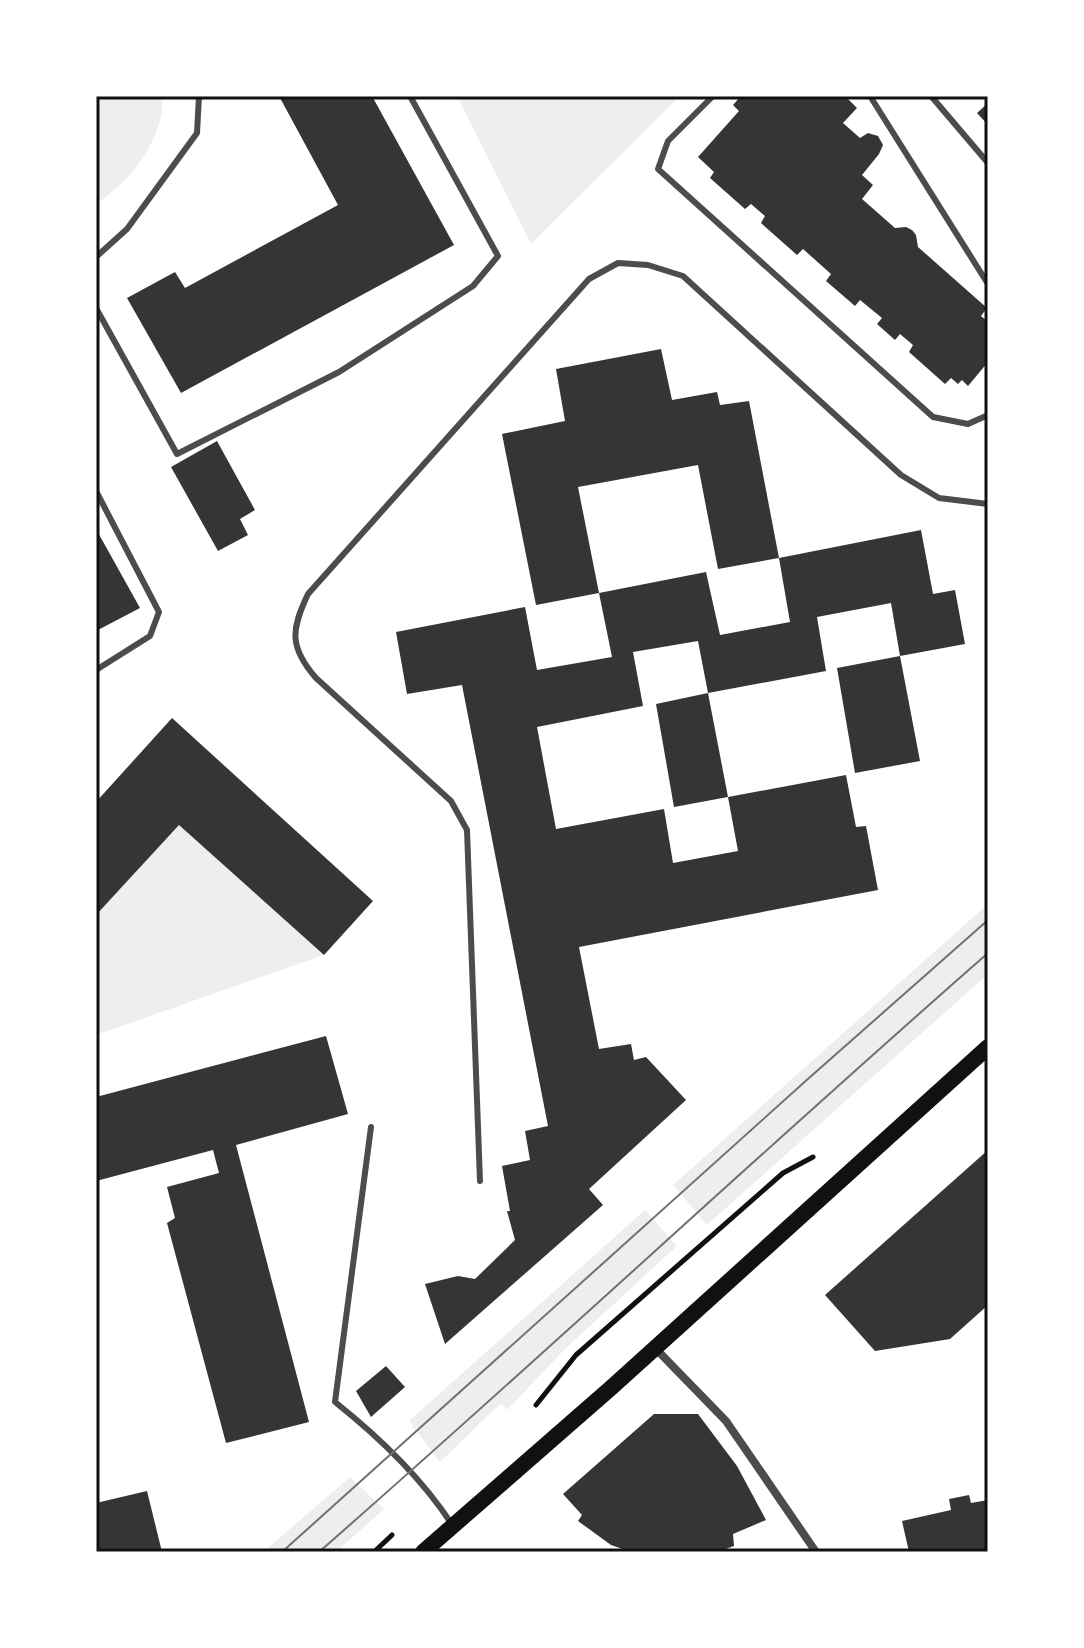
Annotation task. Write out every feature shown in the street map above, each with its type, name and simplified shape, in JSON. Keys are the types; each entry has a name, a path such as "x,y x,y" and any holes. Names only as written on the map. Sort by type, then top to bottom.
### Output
{"main road":[{"path":"423,1552 988,1047"}],"street":[{"path":"654,1347 726,1421 816,1552"}],"lane":[{"path":"96,257 127,229 197,133 199,96"},
{"path":"96,308 177,454 339,372 473,286 498,256 410,96"},
{"path":"713,96 668,141 658,169 933,417 968,424 988,415"},
{"path":"870,96 988,284"},
{"path":"931,96 988,163"},
{"path":"480,1181 467,830 451,801 301,661 294,640 297,617 308,594 589,279 618,263 648,265 683,276 901,475 939,498 988,504"},
{"path":"96,491 159,612 150,636 96,670"},
{"path":"371,1127 335,1402 374,1432 434,1497 453,1526"}],"path":[{"path":"533,1408 576,1355 783,1173 822,1152"},
{"path":"374,1552 434,1497"}],"shaded area":[{"path":"96,96 162,96 162,106 158,128 142,159 125,180 96,205"},
{"path":"457,96 680,96 531,244"},
{"path":"179,825 324,955 96,1035 96,915"},
{"path":"988,904 988,974 707,1225 673,1185"},
{"path":"645,1210 677,1246 565,1349 507,1410 501,1403 440,1462 409,1421"},
{"path":"350,1477 384,1509 336,1552 263,1552"}],"building":[{"path":"279,96 372,96 454,245 181,393 127,298 175,272 185,288 338,205"},
{"path":"741,96 845,96 857,108 843,123 860,138 868,133 878,136 883,145 862,175 873,185 862,199 895,228 912,230 918,247 987,308 981,316 988,322 988,362 968,386 962,380 958,384 951,378 945,384 909,352 913,345 900,334 895,340 877,324 882,318 860,300 855,306 826,281 831,274 803,249 797,255 761,223 765,216 751,204 745,209 710,178 714,172 698,157 739,111 733,105"},
{"path":"988,103 988,125 977,113"},
{"path":"661,349 672,400 717,392 720,405 749,401 779,558 718,569 698,465 578,487 599,593 536,605 502,434 565,421 556,369"},
{"path":"217,441 255,510 240,519 248,535 218,551 171,467"},
{"path":"96,529 140,608 96,631"},
{"path":"921,530 933,594 955,590 965,644 900,656 891,603 817,617 826,671 708,693 698,641 633,652 643,706 537,727 556,829 664,809 673,863 738,851 728,797 846,775 856,827 866,826 878,890 579,947 599,1049 631,1044 634,1060 646,1057 686,1100 589,1189 603,1205 445,1344 425,1284 458,1276 475,1279 515,1240 507,1211 510,1211 502,1166 530,1160 525,1131 548,1126 462,685 407,694 396,632 525,607 537,670 612,657 599,593 706,572 720,635 790,622 779,558"},
{"path":"900,656 920,761 855,773 837,668"},
{"path":"708,693 728,797 674,807 656,704"},
{"path":"172,718 373,901 324,955 179,825 96,915 96,802"},
{"path":"326,1036 348,1114 236,1145 309,1422 226,1443 167,1223 175,1218 167,1187 219,1173 213,1150 96,1181 96,1097"},
{"path":"988,1150 988,1305 950,1339 875,1351 825,1295"},
{"path":"386,1366 405,1387 371,1417 356,1391"},
{"path":"654,1414 698,1414 737,1466 766,1520 733,1534 734,1546 717,1552 631,1552 611,1545 578,1521 582,1515 563,1494"},
{"path":"147,1491 162,1552 96,1552 96,1503"},
{"path":"969,1495 971,1503 988,1500 988,1552 909,1552 902,1521 951,1510 949,1499"}],"tram line":[{"path":"282,1552 988,920"},
{"path":"319,1552 988,953"}]}
